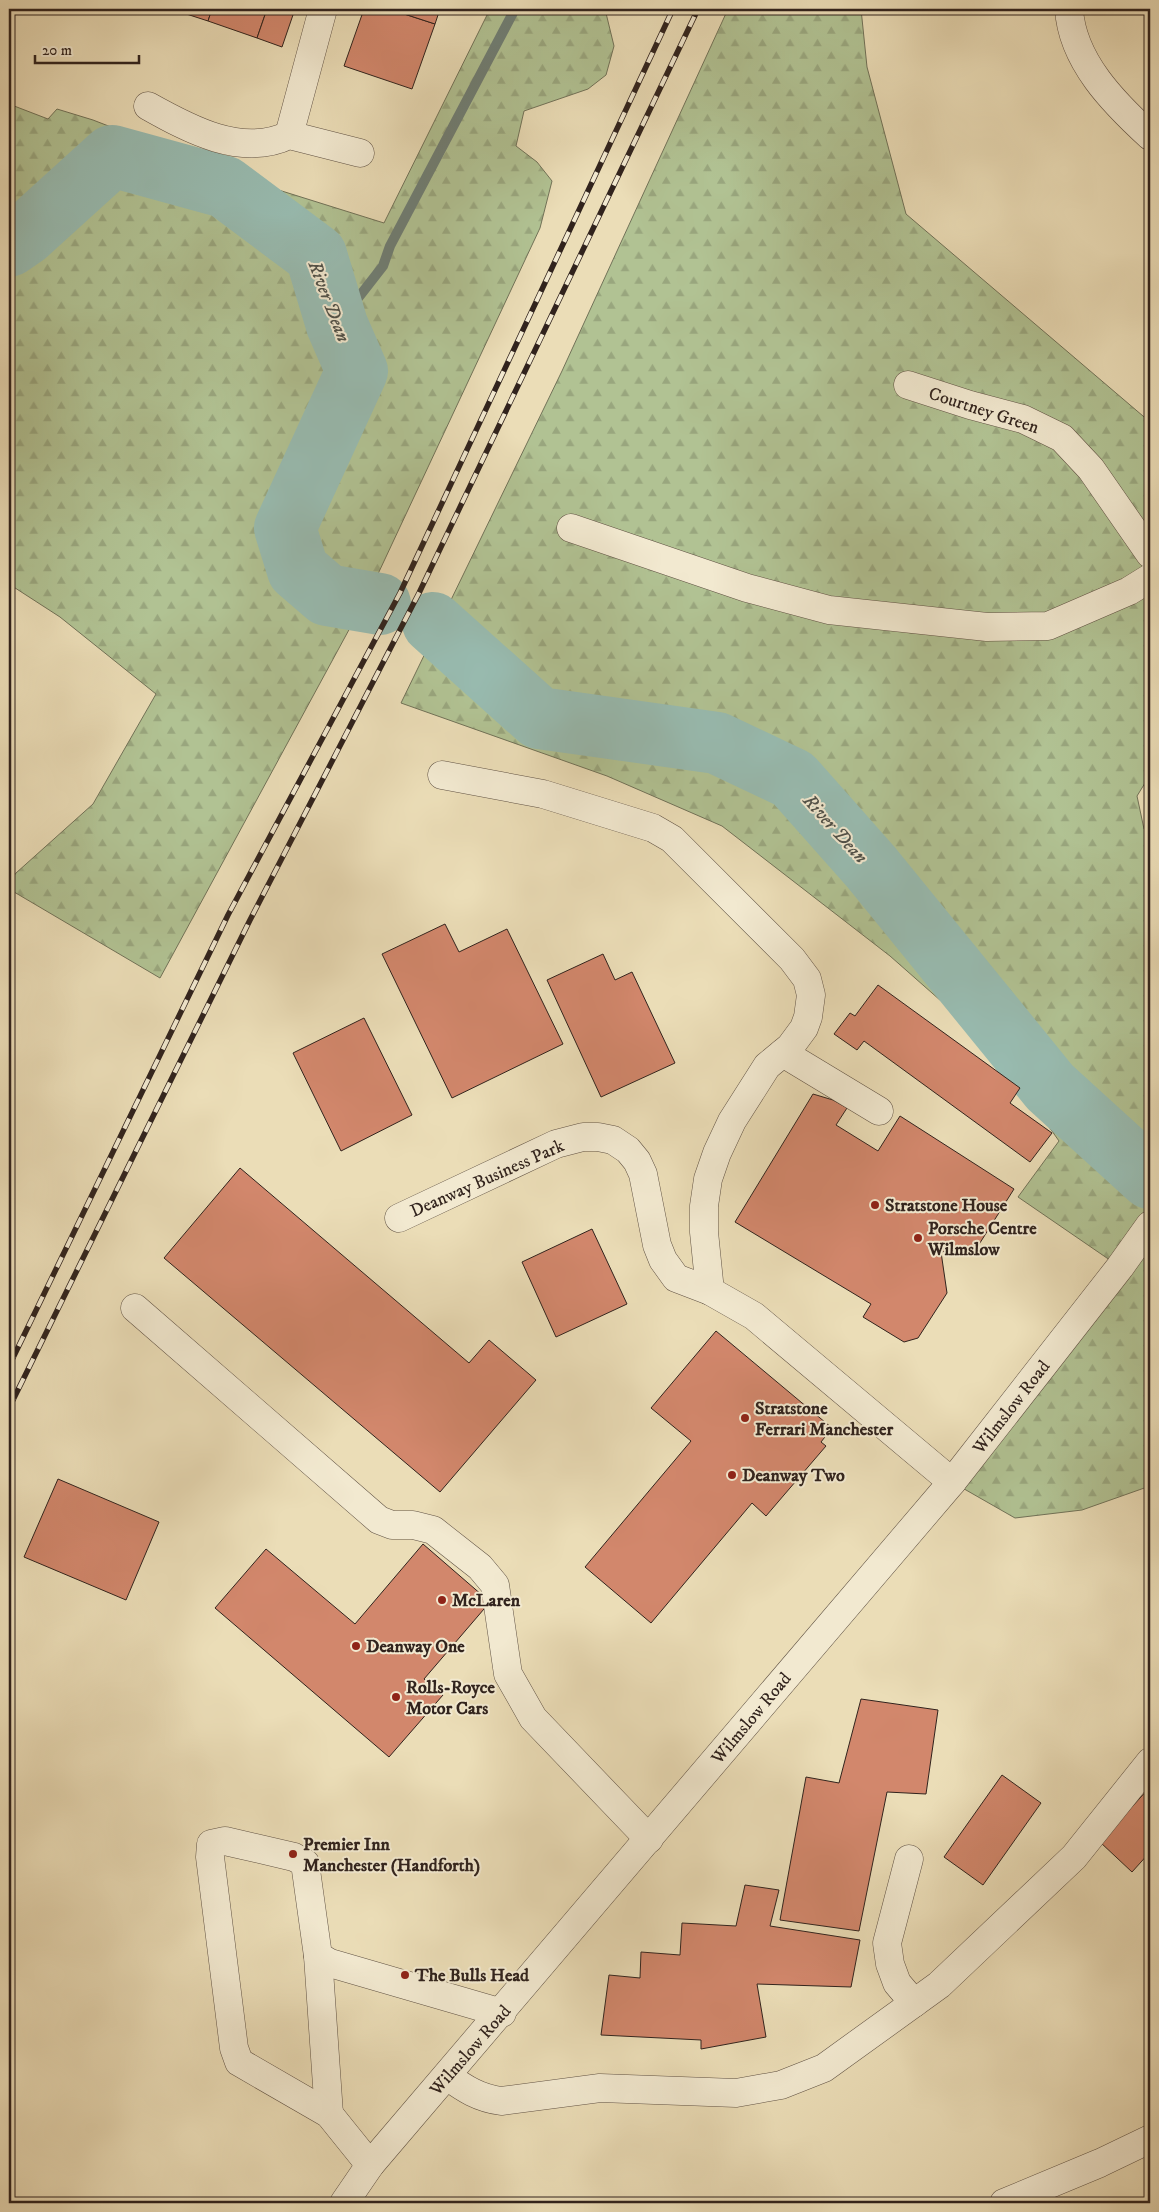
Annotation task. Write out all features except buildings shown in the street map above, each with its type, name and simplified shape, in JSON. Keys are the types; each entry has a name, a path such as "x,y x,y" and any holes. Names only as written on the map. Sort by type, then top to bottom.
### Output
{"street":[{"path":"289,135 323,9"},
{"path":"1069,9 1070,23 1088,66 1120,109 1150,136"},
{"path":"148,106 183,126 223,140 264,143 274,142 289,135 360,153"},
{"name":"Courtney Green","path":"908,385 970,405 1024,419 1062,438 1091,469 1150,554"},
{"path":"571,528 747,588 829,610 987,627 1048,626 1129,591 1150,578"},
{"path":"442,775 543,794 653,828 672,839 792,959 807,980 811,996 804,1028 783,1052 767,1066 732,1121 717,1153 708,1179 704,1206 704,1232 710,1291"},
{"path":"783,1052 879,1111"},
{"name":"Deanway Business Park","path":"399,1218 556,1144 583,1137 613,1140 628,1150 640,1167 647,1189 652,1228 663,1260 676,1278 710,1291 754,1316 952,1482"},
{"name":"Wilmslow Road","path":"344,2203 370,2166 952,1482 1120,1267 1150,1225"},
{"path":"135,1308 379,1520 392,1525 413,1525 432,1530 480,1567 495,1585 500,1607 508,1674 533,1718 649,1839"},
{"path":"447,2076 470,2092 485,2099 501,2101 600,2088 736,2093 781,2085 824,2068 939,1985 1074,1857 1150,1762"},
{"path":"329,2114 318,1956 305,1863 294,1857 224,1841 212,1844 210,1857 214,1895 234,2048 239,2062 329,2114 370,2166"},
{"path":"909,1859 887,1943 890,1964 897,1983 914,2003"},
{"path":"318,1956 330,1963 502,2013"},
{"path":"1004,2203 1100,2163 1150,2139"}],"green space":[{"path":"490,9 605,9 614,46 606,75 588,89 524,111 516,146 537,162 552,181 540,228 370,591 160,978 9,889 9,883 16,873 93,804 156,694 60,617 9,584 9,104 48,119 57,109 93,120 253,182 384,223"},
{"path":"728,9 861,9 867,67 906,214 1150,422 1150,775 1137,796 1144,829 1150,830 1150,1486 1082,1510 1015,1518 952,1482 1120,1267 1018,1197 1059,1141 991,1045 890,956 722,826 607,776 401,703 562,371"}],"waterway":[{"path":"337,325 383,266 390,246 515,9"},
{"name":"River Dean","path":"9,246 25,235 112,156 225,187 316,255 337,325 357,371 285,528 298,570 327,595 380,604"},
{"name":"River Dean","path":"433,623 539,718 717,743 793,779 871,867 1050,1087 1150,1178"}],"railway":[{"path":"9,1366 228,915 400,593 673,9"},
{"path":"9,1408 250,920 419,593 698,9"}],"place":[{"name":"Stratstone House","path":"875,1205"},
{"name":"Porsche Centre Wilmslow","path":"918,1238"},
{"name":"Stratstone Ferrari Manchester","path":"745,1418"},
{"name":"Deanway Two","path":"732,1475"},
{"name":"McLaren","path":"442,1600"},
{"name":"Deanway One","path":"356,1646"},
{"name":"Rolls-Royce Motor Cars","path":"396,1697"},
{"name":"Premier Inn Manchester (Handforth)","path":"293,1854"},
{"name":"The Bulls Head","path":"405,1975"}]}
